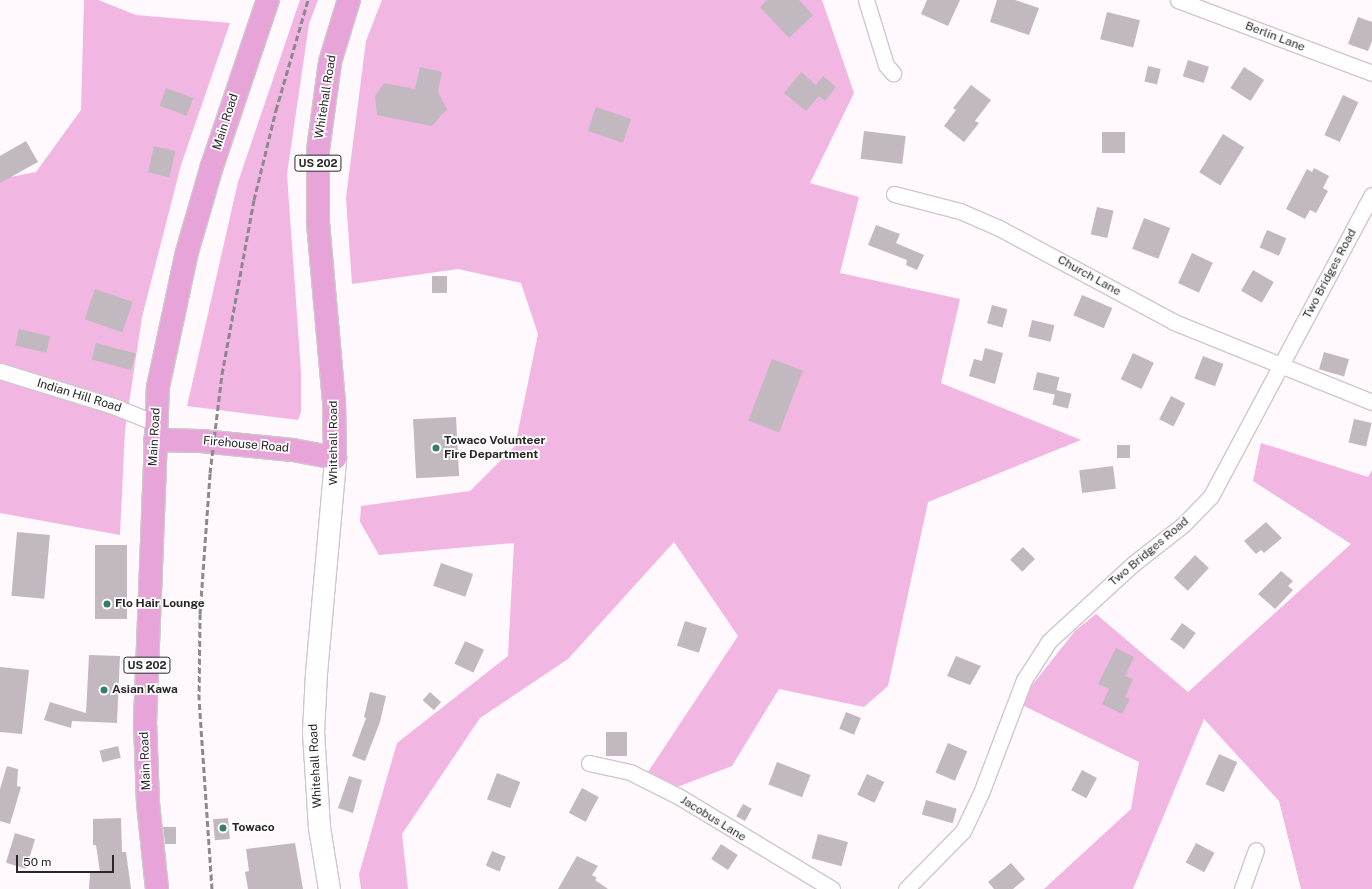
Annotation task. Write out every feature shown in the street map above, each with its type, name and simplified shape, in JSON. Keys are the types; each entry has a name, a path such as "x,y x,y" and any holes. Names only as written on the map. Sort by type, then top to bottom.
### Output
{"main road":[{"name":"Main Road","path":"157,889 148,803 145,723 159,380 187,252 212,166 268,0"},
{"name":"Whitehall Road","path":"335,458 334,402 318,222 318,158 322,106 330,62 349,0"},
{"name":"Firehouse Road","path":"156,432 201,441 293,450 335,458"}],"street":[{"path":"866,0 886,66 893,73"},
{"name":"Berlin Lane","path":"1178,0 1372,73"},
{"name":"Church Lane","path":"894,194 960,211 999,228 1167,318 1280,367 1372,402"},
{"name":"Two Bridges Road","path":"906,889 963,831 981,793 1019,691 1038,655 1068,622 1203,506 1217,487 1372,195"},
{"name":"Indian Hill Road","path":"0,371 113,406 156,432"},
{"name":"Whitehall Road","path":"328,889 319,827 313,732 316,673 335,458"},
{"name":"Jacobus Lane","path":"589,762 630,772 678,796 832,889"},
{"path":"1242,889 1256,850"}],"shaded area":[{"path":"84,0 98,0 136,15 230,23 181,165 142,317 125,430 120,535 0,513 0,179 36,172 81,110"},
{"path":"300,0 318,0 309,24 287,174 301,372 301,412 298,420 187,406 238,182"},
{"path":"382,0 822,0 854,93 810,183 859,197 840,273 960,299 941,383 1081,440 928,502 888,686 864,707 779,689 732,766 677,787 646,775 738,636 674,542 568,659 480,718 402,834 408,889 361,889 359,874 397,743 508,656 514,543 379,555 360,522 361,506 470,491 515,446 538,334 521,283 458,269 352,284 346,198 366,41"},
{"path":"1261,443 1368,477 1372,470 1372,889 1301,889 1279,801 1204,719 1133,889 1044,889 1131,809 1139,762 1018,703 1075,631 1096,614 1188,692 1351,544 1253,481"}],"building":[{"path":"767,0 799,0 813,15 789,38 760,7"},
{"path":"927,0 960,0 948,26 921,14"},
{"path":"997,0 1015,0 1039,8 1029,35 990,22"},
{"path":"1107,12 1140,20 1133,47 1100,39"},
{"path":"1358,17 1372,22 1372,41 1368,51 1348,44"},
{"path":"1188,60 1209,67 1204,83 1183,76"},
{"path":"1148,66 1161,69 1157,85 1144,82"},
{"path":"420,67 442,72 438,92 447,109 432,126 377,115 375,96 384,83 415,89"},
{"path":"1244,67 1264,80 1251,101 1230,88"},
{"path":"801,72 816,85 823,76 836,87 825,101 819,96 806,111 784,93"},
{"path":"971,85 991,100 975,121 979,123 964,142 944,126 956,110 953,108"},
{"path":"166,88 193,98 187,116 160,106"},
{"path":"1343,95 1358,102 1340,142 1324,135"},
{"path":"596,107 631,119 623,143 588,131"},
{"path":"864,131 906,136 902,164 861,159"},
{"path":"1102,132 1125,132 1125,153 1102,153"},
{"path":"1223,134 1244,147 1220,185 1199,172"},
{"path":"26,141 38,162 0,183 0,156"},
{"path":"154,146 175,151 169,177 148,172"},
{"path":"1314,168 1329,176 1323,188 1328,191 1316,213 1310,210 1305,219 1286,209 1307,169 1312,172"},
{"path":"1097,207 1114,211 1107,238 1091,234"},
{"path":"1144,218 1170,228 1158,259 1132,249"},
{"path":"876,225 900,234 896,243 924,255 917,270 906,265 907,260 868,245"},
{"path":"1267,230 1286,238 1279,256 1260,247"},
{"path":"1192,253 1213,263 1199,293 1178,283"},
{"path":"1253,270 1274,282 1262,303 1241,291"},
{"path":"432,276 447,276 447,293 432,293"},
{"path":"95,289 133,302 122,332 85,319"},
{"path":"1082,295 1112,308 1104,328 1073,315"},
{"path":"992,305 1007,309 1003,327 987,323"},
{"path":"1032,320 1054,325 1051,342 1028,337"},
{"path":"19,329 50,336 46,353 15,346"},
{"path":"96,343 136,354 131,370 92,359"},
{"path":"985,348 1003,353 995,384 969,376 974,359 982,361"},
{"path":"1324,352 1349,359 1344,376 1319,369"},
{"path":"1133,353 1154,363 1142,389 1121,379"},
{"path":"1203,356 1224,364 1215,386 1194,378"},
{"path":"772,359 803,371 779,432 748,421"},
{"path":"1037,372 1059,377 1055,395 1033,390"},
{"path":"1056,390 1072,394 1068,408 1052,405"},
{"path":"1171,396 1185,403 1173,426 1159,419"},
{"name":"Towaco Volunteer Fire Department","path":"456,417 459,476 416,478 413,419"},
{"path":"1354,419 1372,423 1366,446 1349,442"},
{"path":"1117,445 1130,445 1130,458 1117,458"},
{"path":"1113,466 1116,489 1082,493 1079,470"},
{"path":"1266,522 1282,538 1264,553 1261,550 1256,554 1244,541"},
{"path":"17,532 50,535 44,599 11,596"},
{"path":"95,545 127,545 127,619 95,619"},
{"path":"1023,547 1035,559 1022,572 1010,560"},
{"path":"1195,555 1209,568 1188,591 1174,578"},
{"path":"441,563 473,574 465,597 433,586"},
{"path":"1281,571 1293,581 1288,586 1293,590 1275,609 1258,594"},
{"path":"685,621 707,628 699,653 677,646"},
{"path":"1182,623 1196,633 1184,649 1170,639"},
{"path":"465,641 484,650 473,673 454,664"},
{"path":"1116,648 1134,657 1125,676 1133,679 1125,697 1130,699 1122,714 1102,704 1109,689 1098,684"},
{"path":"89,655 120,656 117,723 72,721 71,728 44,720 50,702 86,713"},
{"path":"956,656 981,666 970,685 947,676"},
{"path":"0,667 29,670 22,734 0,732"},
{"path":"370,692 386,696 380,722 365,761 352,756 366,718 364,717"},
{"path":"430,692 441,702 434,710 423,700"},
{"path":"846,712 861,718 854,735 839,729"},
{"path":"606,732 627,732 627,756 606,756"},
{"path":"948,743 967,751 955,781 935,772"},
{"path":"118,746 121,758 102,762 100,751"},
{"path":"1219,754 1237,762 1224,792 1206,784"},
{"path":"777,762 811,775 802,797 768,784"},
{"path":"7,766 18,769 17,786 21,787 10,824 0,821 0,789"},
{"path":"1082,770 1097,778 1086,798 1071,790"},
{"path":"497,773 520,782 510,808 487,799"},
{"path":"867,774 884,782 874,803 857,795"},
{"path":"349,776 362,780 353,813 338,808"},
{"path":"582,788 599,797 586,822 569,813"},
{"path":"926,800 957,809 953,823 922,814"},
{"path":"743,804 752,809 745,821 736,816"},
{"path":"121,818 122,852 126,852 131,889 89,889 90,872 100,872 96,845 93,845 93,819"},
{"path":"228,818 230,839 215,840 213,819"},
{"path":"163,827 176,827 176,844 165,844"},
{"path":"15,833 35,839 26,869 6,863"},
{"path":"818,834 848,842 841,866 812,858"},
{"path":"295,843 303,889 248,889 245,872 249,871 246,849"},
{"path":"1196,843 1215,853 1204,872 1186,862"},
{"path":"721,844 738,855 728,870 711,859"},
{"path":"492,851 506,857 500,872 486,866"},
{"path":"577,856 598,866 592,875 597,878 595,880 608,889 558,889"},
{"path":"1011,863 1025,879 1013,889 994,889 988,882"}],"railway":[{"path":"212,889 199,700 200,614 210,473 222,374 254,200 276,110 308,0"}],"place":[{"name":"Towaco Volunteer Fire Department","path":"436,448"},
{"name":"Flo Hair Lounge","path":"107,604"},
{"name":"Asian Kawa","path":"104,690"},
{"name":"Towaco","path":"223,828"}]}
